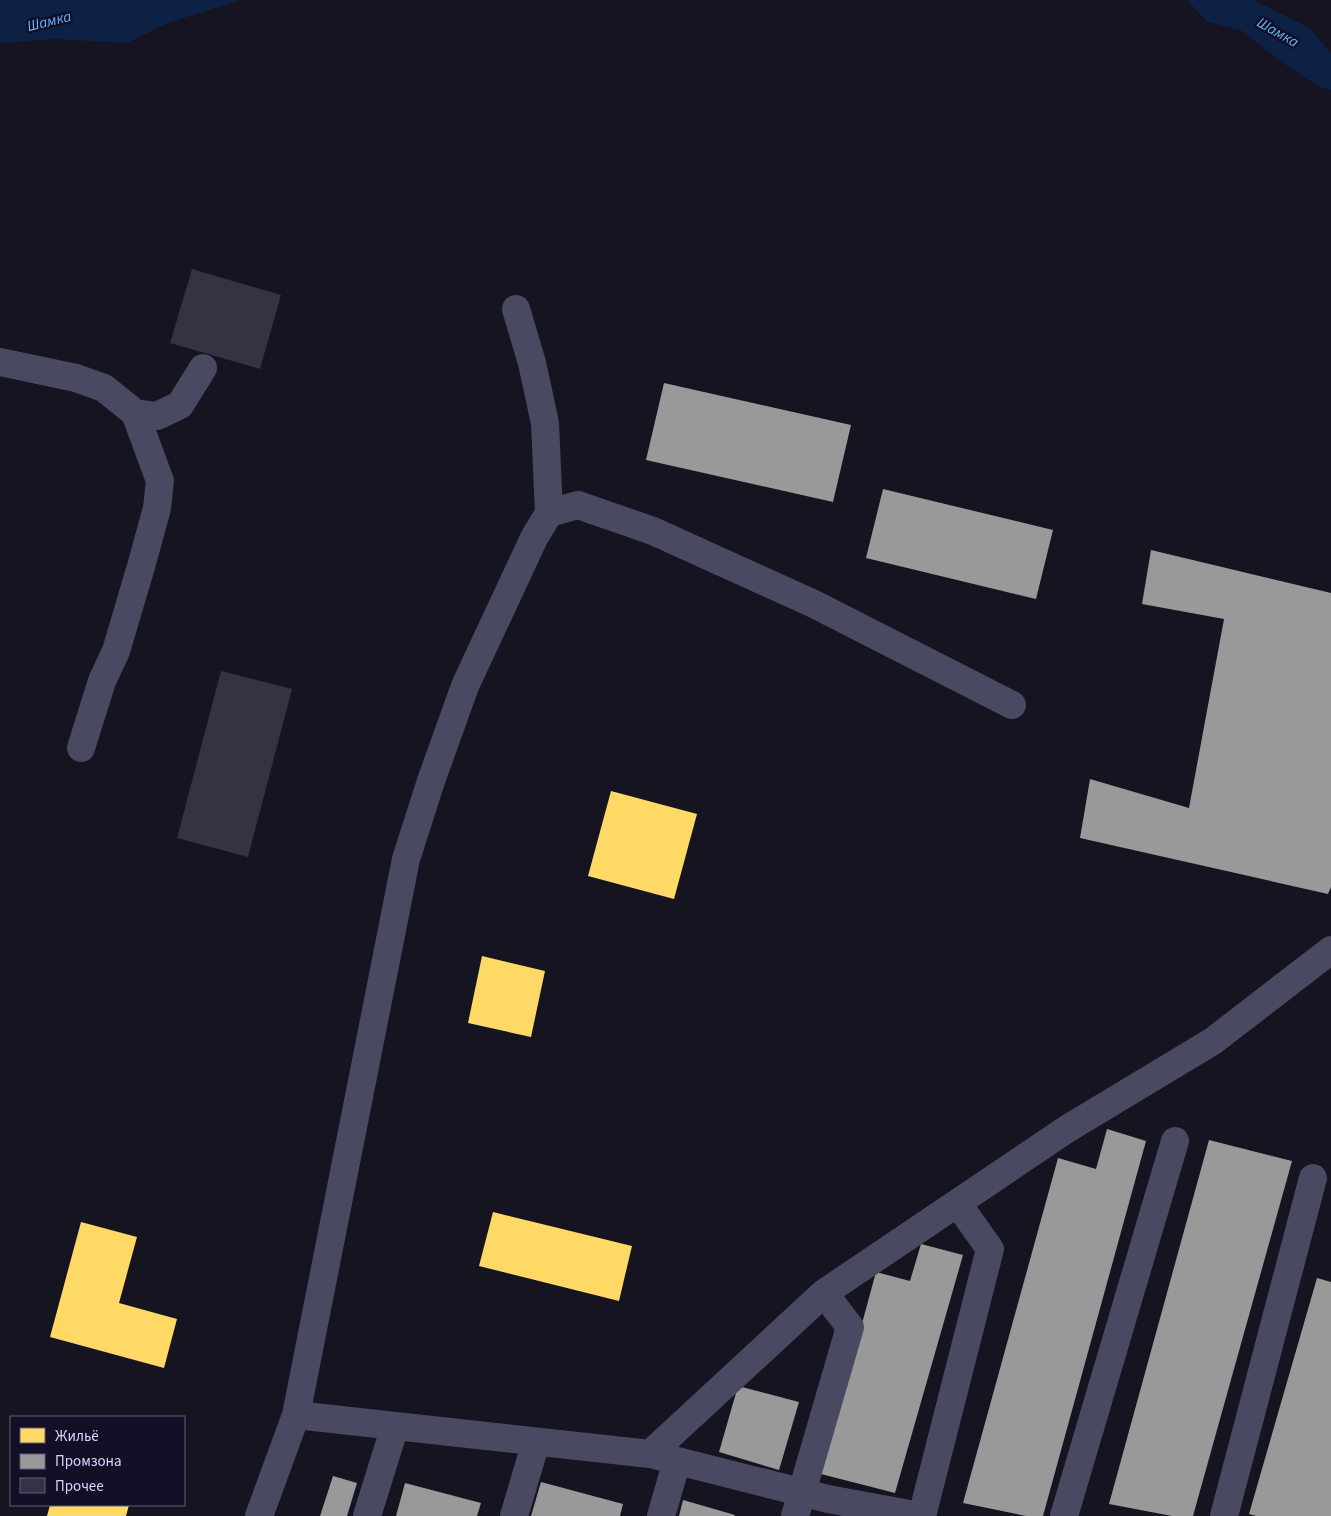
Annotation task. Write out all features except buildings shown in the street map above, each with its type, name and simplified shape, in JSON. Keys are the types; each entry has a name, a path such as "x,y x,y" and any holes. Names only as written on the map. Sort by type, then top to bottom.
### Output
{"lane":[{"path":"259,1516 296,1415 406,859 430,781 465,686 534,538 550,513 545,423 532,363 516,310"},
{"path":"0,362 76,378 104,388 135,413 150,449 160,481 157,508 116,651 102,681 81,748"},
{"path":"135,413 157,416 180,405 203,368"},
{"path":"550,513 578,505 653,531 814,604 1012,705"},
{"path":"650,1454 824,1293 1067,1129 1213,1041 1331,950"},
{"path":"1064,1516 1175,1141"},
{"path":"1224,1516 1314,1178"},
{"path":"296,1415 650,1454 798,1504 921,1516 990,1249 958,1204"},
{"path":"798,1504 850,1328 824,1293"},
{"path":"367,1516 394,1426"},
{"path":"514,1516 536,1442"},
{"path":"661,1516 677,1462"}],"water":[{"name":"Шамка","path":"0,0 240,0 168,23 127,43 55,39 0,43"},
{"name":"Шамка","path":"1187,0 1254,0 1308,27 1331,53 1331,90 1318,86 1283,63 1242,31 1206,21"}]}
